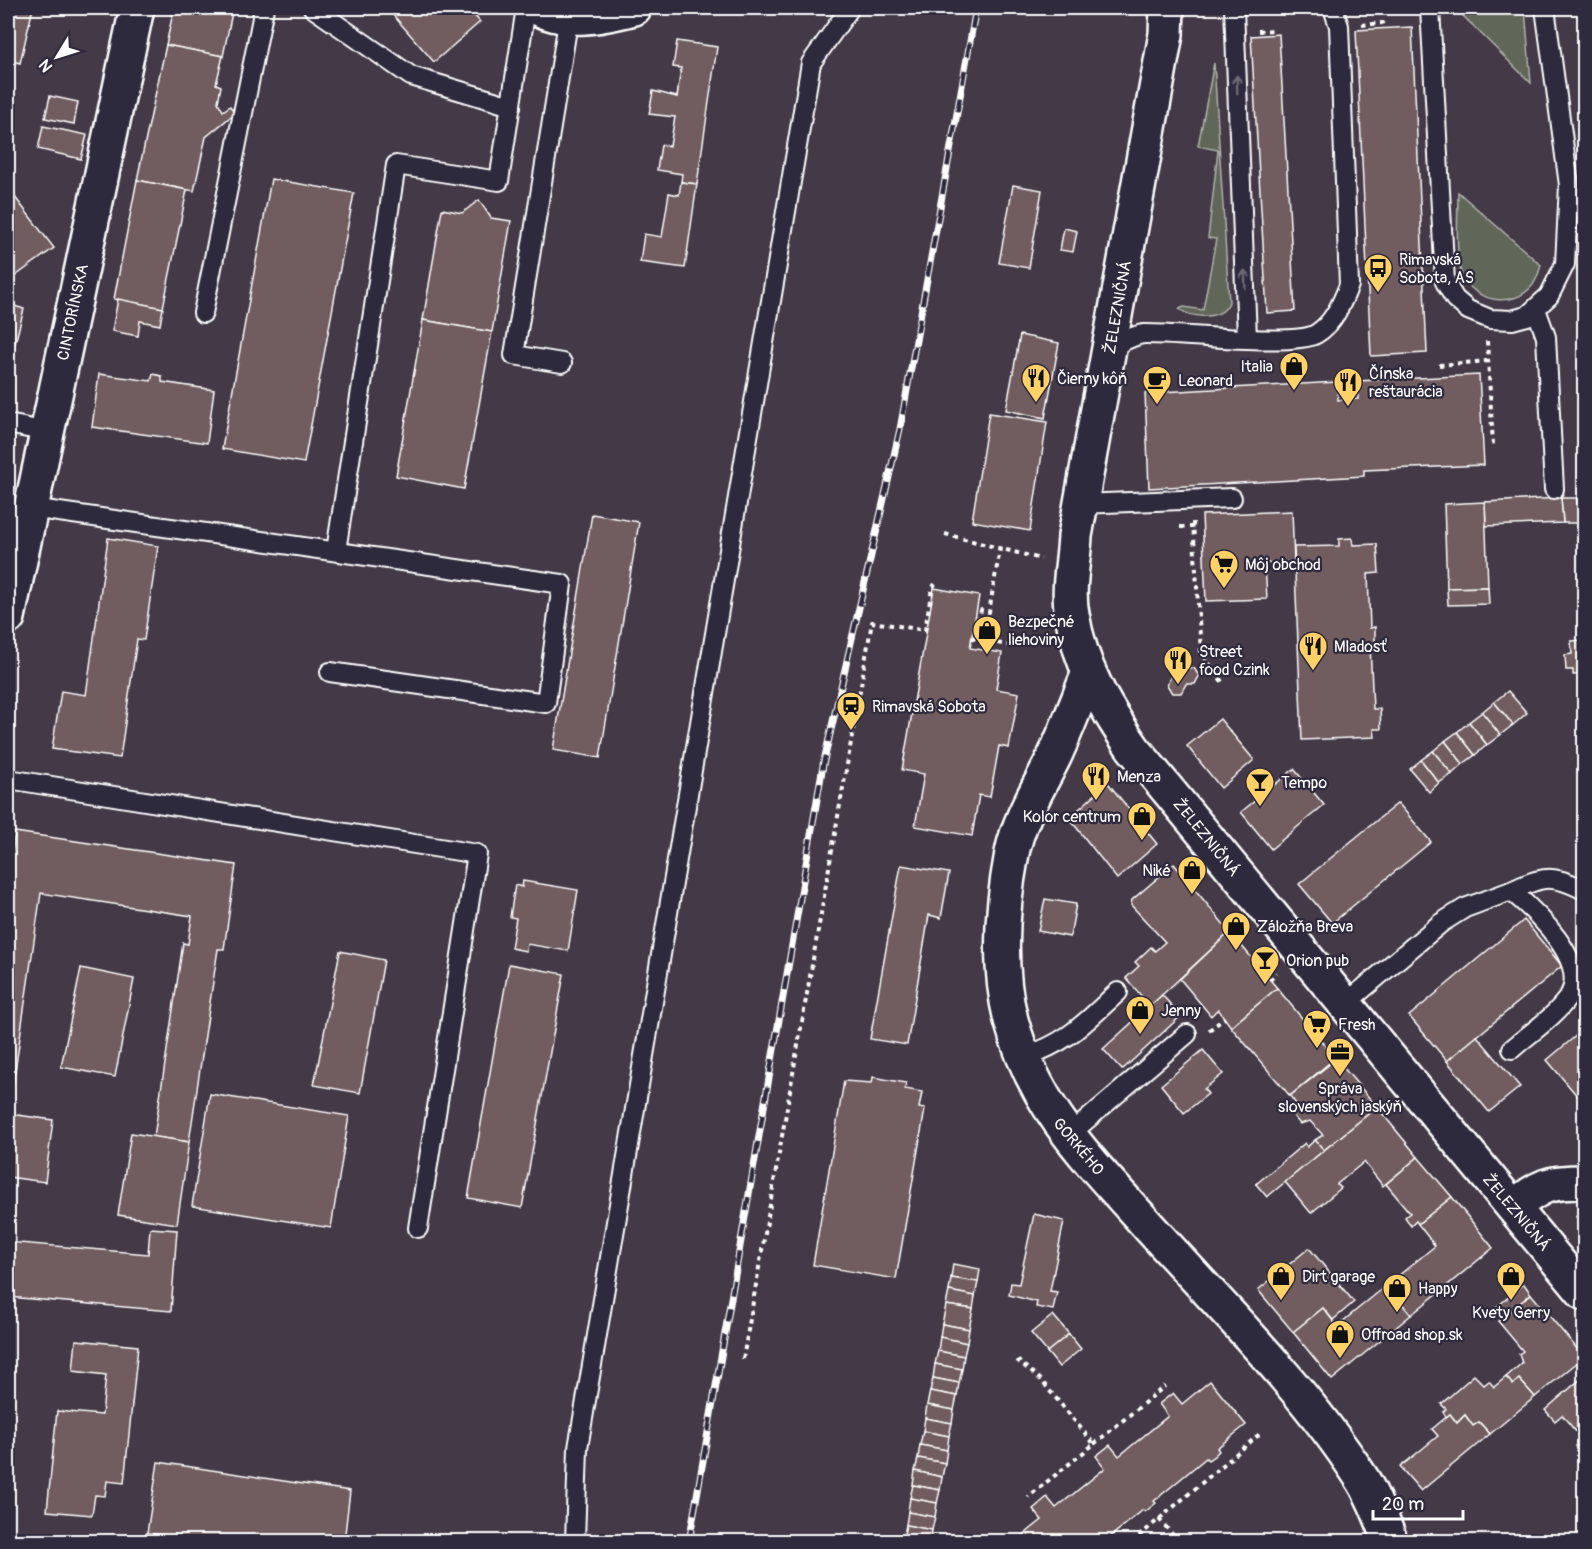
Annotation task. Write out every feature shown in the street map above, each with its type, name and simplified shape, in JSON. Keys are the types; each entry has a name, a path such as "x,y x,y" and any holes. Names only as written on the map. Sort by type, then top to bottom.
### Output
{"street":[{"name":"CINTORÍNSKA","path":"8,617 137,8"},
{"path":"537,8 549,14 588,18 634,8"},
{"name":"ŽELEZNIČNÁ","path":"1167,8 1166,34 1075,536 1071,613 1088,675 1109,713 1133,748 1584,1293"},
{"name":"GORKÉHO","path":"1088,675 1055,754 1032,799 1013,849 1004,903 1003,966 1011,1018 1024,1057 1050,1111 1069,1135 1299,1394 1362,1478 1392,1542"},
{"path":"1513,1208 1539,1187 1552,1183 1584,1182"}],"lane":[{"path":"203,313 264,8"},
{"path":"314,8 411,76 511,106"},
{"path":"336,551 396,165 500,182 526,8"},
{"path":"575,1542 578,1448 811,63 849,8"},
{"path":"1234,8 1247,338"},
{"path":"1110,348 1142,334 1281,339 1314,335 1328,324 1342,303 1349,285 1339,26 1333,8"},
{"path":"1430,8 1446,282 1455,298 1468,310 1490,320 1512,320 1527,316 1549,296 1565,264 1569,184 1545,8"},
{"path":"562,363 514,355 569,16"},
{"path":"1536,309 1546,337 1554,489"},
{"path":"8,424 47,432"},
{"path":"1080,504 1232,498"},
{"path":"31,508 562,584 546,703 330,672"},
{"path":"8,778 477,854 418,1228"},
{"path":"1345,1004 1441,923 1465,908 1539,878 1566,880 1584,890"},
{"path":"1511,891 1530,906 1562,946 1573,964 1579,983 1557,1010 1512,1049"},
{"path":"1024,1057 1053,1047 1067,1038 1118,993"},
{"path":"1069,1135 1187,1034"}],"path":[{"path":"1356,25 1383,23 1384,28"},
{"path":"1254,31 1275,30"},
{"path":"1490,320 1487,343 1493,445"},
{"path":"1439,364 1488,361"},
{"path":"1191,500 1201,652 1223,683"},
{"path":"945,534 1040,561 1043,552"},
{"path":"1000,549 988,612 981,610 973,639 1007,645"},
{"path":"743,1359 872,622 926,630 932,588 935,584"},
{"path":"1270,980 1277,973"},
{"path":"1017,1360 1041,1379 1094,1444"},
{"path":"1028,1497 1165,1386"},
{"path":"1132,1542 1262,1432"},
{"path":"1159,1519 1179,1542"}],"green space":[{"path":"1455,8 1525,8 1531,83"},
{"path":"1214,63 1229,302 1221,312 1199,316 1179,309 1184,307 1203,310 1216,239 1208,238 1218,150 1198,146"},
{"path":"1458,192 1541,265 1534,284 1524,293 1505,300 1494,299 1475,291 1462,275 1458,258"}],"building":[{"path":"8,8 33,8 20,63 8,60"},
{"path":"174,8 233,8 223,56 166,45"},
{"path":"387,8 468,8 480,22 434,62"},
{"path":"1412,27 1427,353 1371,356 1356,30"},
{"path":"1279,34 1295,311 1267,313 1251,36"},
{"path":"677,41 717,47 697,184 681,182 682,174 657,170 661,145 670,146 675,117 649,114 653,91 677,97 681,68 673,67"},
{"path":"166,45 223,56 216,84 221,86 218,102 223,111 230,106 235,113 206,137 194,191 137,180"},
{"path":"50,96 78,102 74,124 45,118"},
{"path":"43,126 87,135 81,159 38,149"},
{"path":"271,179 354,193 304,463 222,449"},
{"path":"137,180 187,190 163,308 114,299"},
{"path":"681,182 697,184 685,268 640,262 644,234 662,237 669,193 679,195"},
{"path":"1013,185 1042,190 1029,268 999,263"},
{"path":"8,188 54,248 10,280 8,277"},
{"path":"479,200 491,218 511,221 492,332 423,320 442,209 462,213"},
{"path":"1064,228 1077,231 1073,252 1060,250"},
{"path":"118,299 163,308 160,325 140,321 138,336 112,331"},
{"path":"8,304 24,309 8,370"},
{"path":"423,320 492,332 464,489 396,476"},
{"path":"1020,335 1059,343 1045,418 1006,410"},
{"path":"99,374 151,381 153,374 162,376 162,382 214,390 207,443 92,427"},
{"path":"1479,375 1484,465 1364,470 1364,476 1149,488 1145,393 1337,382 1338,400 1358,399 1357,381"},
{"path":"989,413 1047,422 1030,531 972,521"},
{"path":"1584,497 1584,523 1578,523 1577,498"},
{"path":"1561,498 1577,498 1578,523 1563,523"},
{"path":"1561,498 1563,523 1486,526 1485,502"},
{"path":"1485,502 1488,587 1447,588 1444,504"},
{"path":"1292,511 1294,562 1265,563 1267,599 1206,601 1202,515"},
{"path":"592,514 639,522 600,758 553,750"},
{"path":"108,538 158,546 144,640 137,639 120,758 52,749 61,691 86,695"},
{"path":"1352,538 1353,545 1377,544 1379,573 1368,574 1370,628 1375,627 1375,645 1370,645 1373,709 1380,709 1381,729 1374,729 1375,737 1302,740 1294,547 1339,546 1339,539"},
{"path":"1488,587 1489,604 1448,605 1447,588"},
{"path":"934,588 979,596 970,648 1002,653 996,689 1019,693 1009,748 999,746 990,797 979,795 972,836 915,826 924,774 902,770"},
{"path":"1584,640 1584,674 1573,675 1573,670 1566,670 1565,655 1572,654 1571,641"},
{"path":"1185,668 1194,668 1199,676 1195,684 1186,684 1181,693 1172,693 1167,685 1171,676 1181,677"},
{"path":"1508,691 1527,713 1513,725 1494,702"},
{"path":"1494,702 1513,725 1500,735 1482,712"},
{"path":"1482,712 1500,735 1487,745 1469,722"},
{"path":"1220,719 1254,760 1221,788 1187,746"},
{"path":"1469,722 1487,745 1475,755 1457,732"},
{"path":"1457,732 1475,755 1463,764 1445,741"},
{"path":"1445,741 1463,764 1452,774 1433,751"},
{"path":"1433,751 1452,774 1439,783 1421,760"},
{"path":"1421,760 1439,783 1429,792 1410,769"},
{"path":"1294,769 1324,805 1271,849 1241,812"},
{"path":"1108,783 1157,844 1117,879 1069,818"},
{"path":"1398,803 1431,842 1332,923 1299,884"},
{"path":"15,832 236,865 224,949 218,949 189,1142 154,1137 183,943 188,944 192,916 41,893 11,1099 8,1099 8,881"},
{"path":"1174,864 1230,932 1150,1006 1126,978 1139,966 1135,962 1151,947 1155,951 1165,942 1131,905 1132,900"},
{"path":"901,865 949,873 941,918 929,915 907,1045 870,1039"},
{"path":"523,881 578,890 568,951 527,944 526,951 511,948 516,918 510,917 515,885 522,887"},
{"path":"1045,899 1076,904 1070,937 1038,931"},
{"path":"1524,920 1562,966 1447,1061 1409,1016"},
{"path":"1230,932 1277,988 1231,1027 1218,1009 1211,1016 1180,979"},
{"path":"340,951 384,960 360,1093 314,1085"},
{"path":"509,964 564,974 522,1208 468,1198"},
{"path":"81,968 134,979 115,1077 61,1067"},
{"path":"1277,988 1335,1058 1290,1096 1231,1027"},
{"path":"1162,995 1181,1016 1122,1070 1103,1049"},
{"path":"1584,1029 1584,1104 1547,1060"},
{"path":"1477,1036 1520,1087 1489,1112 1447,1061"},
{"path":"1203,1050 1223,1074 1204,1089 1208,1094 1184,1113 1161,1085"},
{"path":"1336,1059 1377,1107 1324,1150 1315,1140 1323,1135 1310,1121 1300,1124 1294,1117 1294,1111 1299,1108 1290,1096"},
{"path":"873,1077 906,1083 905,1089 922,1092 919,1108 925,1109 896,1279 813,1265 844,1081 872,1083"},
{"path":"210,1094 349,1116 331,1228 192,1206"},
{"path":"1377,1107 1418,1157 1383,1186 1364,1162 1337,1184 1341,1188 1311,1213 1285,1182"},
{"path":"10,1114 53,1120 45,1182 8,1177"},
{"path":"131,1133 189,1142 177,1224 118,1215"},
{"path":"1315,1140 1324,1150 1267,1197 1256,1184 1305,1143 1307,1147"},
{"path":"1418,1157 1452,1197 1418,1224 1416,1221 1411,1226 1405,1217 1410,1213 1386,1184"},
{"path":"1452,1197 1493,1248 1411,1315 1387,1285 1435,1246 1418,1224"},
{"path":"1581,1207 1584,1207 1584,1227 1576,1217"},
{"path":"1034,1214 1064,1221 1050,1291 1057,1292 1053,1310 1036,1307 1037,1302 1009,1295 1011,1283 1019,1284"},
{"path":"150,1228 177,1230 171,1311 8,1297 8,1242 148,1254"},
{"path":"1309,1248 1354,1302 1333,1320 1323,1308 1293,1332 1258,1290"},
{"path":"953,1264 980,1269 978,1282 951,1278"},
{"path":"951,1278 978,1282 975,1296 949,1291"},
{"path":"1524,1284 1531,1294 1501,1319 1493,1310"},
{"path":"1387,1285 1411,1315 1332,1380 1293,1332 1323,1308 1337,1326"},
{"path":"949,1291 975,1296 973,1309 946,1305"},
{"path":"1531,1294 1584,1357 1535,1397 1519,1379 1513,1385 1506,1377 1522,1363 1519,1354 1523,1351 1498,1321"},
{"path":"946,1305 973,1309 969,1329 942,1324"},
{"path":"1053,1315 1069,1334 1047,1352 1031,1333"},
{"path":"942,1324 969,1329 967,1343 940,1337"},
{"path":"1069,1334 1081,1349 1059,1367 1047,1352"},
{"path":"940,1337 967,1343 964,1356 938,1351"},
{"path":"76,1340 138,1346 124,1483 107,1481 105,1496 95,1495 92,1515 47,1511 57,1411 102,1415 106,1375 73,1371"},
{"path":"938,1351 964,1356 962,1369 935,1364"},
{"path":"935,1364 962,1369 959,1383 933,1378"},
{"path":"1474,1375 1484,1385 1489,1381 1494,1387 1506,1377 1513,1385 1519,1379 1535,1397 1490,1434 1479,1422 1473,1426 1465,1415 1457,1423 1450,1414 1446,1417 1443,1412 1446,1409 1441,1404"},
{"path":"1584,1376 1584,1452 1582,1454 1576,1446 1583,1440 1562,1415 1555,1421 1545,1410"},
{"path":"933,1378 959,1383 957,1396 930,1391"},
{"path":"1210,1381 1246,1425 1217,1448 1219,1451 1214,1456 1208,1460 1206,1458 1154,1501 1156,1503 1145,1512 1143,1510 1104,1542 1016,1541 1042,1520 1033,1509 1047,1497 1056,1508 1105,1468 1096,1456 1110,1445 1119,1456 1168,1416 1159,1404 1173,1393 1182,1404"},
{"path":"930,1391 957,1396 954,1410 927,1405"},
{"path":"927,1405 954,1410 952,1423 925,1418"},
{"path":"1450,1414 1457,1423 1465,1415 1473,1426 1479,1422 1490,1434 1421,1491 1400,1467 1438,1436 1432,1429"},
{"path":"925,1418 952,1423 949,1436 923,1431"},
{"path":"923,1431 949,1436 947,1450 920,1445"},
{"path":"920,1445 947,1450 945,1463 918,1458"},
{"path":"918,1458 945,1463 942,1477 915,1471"},
{"path":"158,1462 350,1491 344,1542 207,1542 147,1533"},
{"path":"915,1471 942,1477 940,1490 913,1485"},
{"path":"913,1485 940,1490 937,1503 910,1498"},
{"path":"910,1498 937,1503 935,1517 908,1512"},
{"path":"908,1512 935,1517 932,1530 906,1525"},
{"path":"906,1525 932,1530 930,1542 903,1539"}],"railway":[{"path":"689,1542 823,765 900,429 976,8"}],"place":[{"name":"Rimavská Sobota, AS","path":"1378,294"},
{"name":"Italia","path":"1294,392"},
{"name":"Čierny kôň","path":"1036,404"},
{"name":"Leonard","path":"1157,406"},
{"name":"Čínska reštaurácia","path":"1348,408"},
{"name":"Môj obchod","path":"1224,590"},
{"name":"Bezpečné liehoviny","path":"987,656"},
{"name":"Mladosť","path":"1313,672"},
{"name":"Street food Czink","path":"1178,686"},
{"name":"Rimavská Sobota","path":"851,732"},
{"name":"Menza","path":"1096,802"},
{"name":"Tempo","path":"1260,808"},
{"name":"Kolor centrum","path":"1142,842"},
{"name":"Niké","path":"1192,896"},
{"name":"Záložňa Breva","path":"1236,952"},
{"name":"Orion pub","path":"1265,986"},
{"name":"Jenny","path":"1140,1036"},
{"name":"Fresh","path":"1317,1050"},
{"name":"Správa slovenských jaskýň","path":"1340,1078"},
{"name":"Dirt garage","path":"1281,1302"},
{"name":"Kvety Gerry","path":"1511,1302"},
{"name":"Happy","path":"1397,1314"},
{"name":"Offroad shop.sk","path":"1340,1360"}]}
